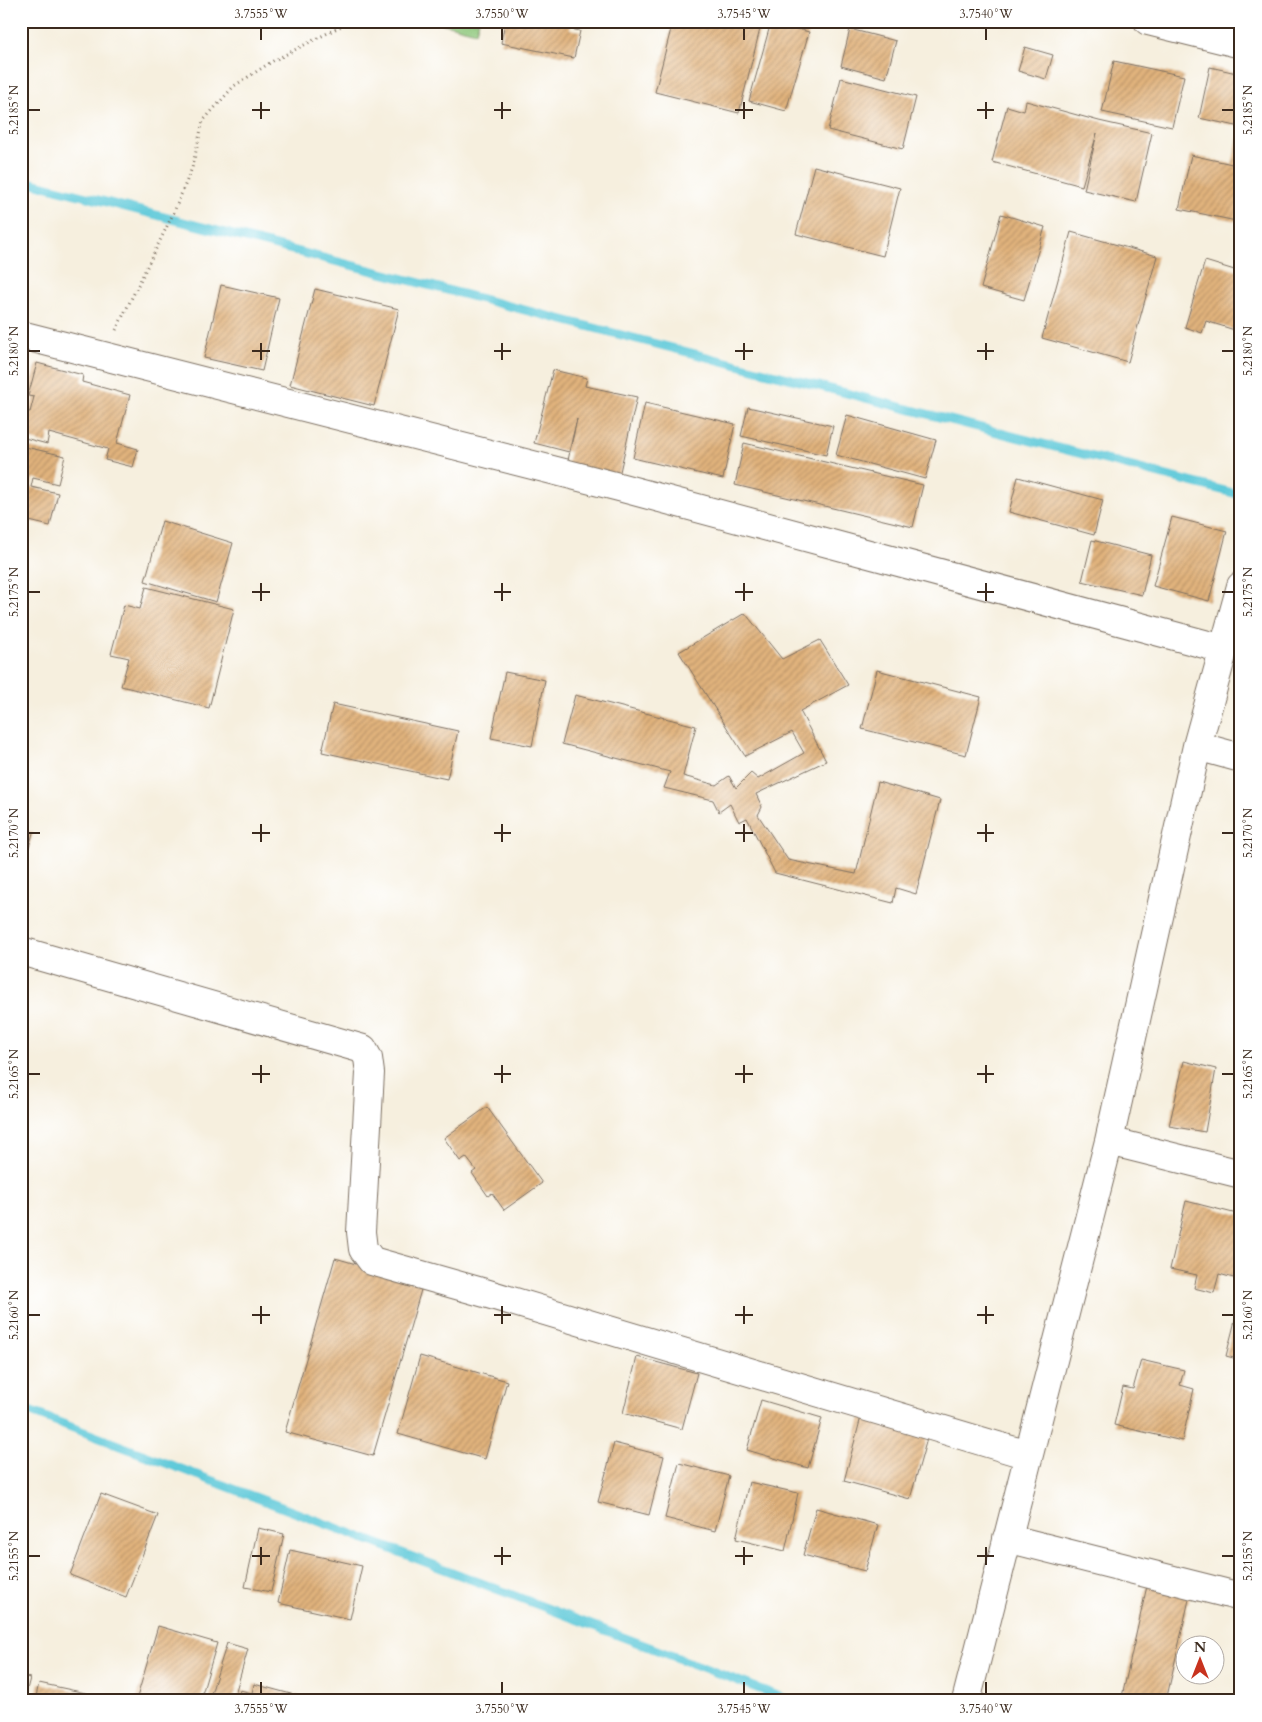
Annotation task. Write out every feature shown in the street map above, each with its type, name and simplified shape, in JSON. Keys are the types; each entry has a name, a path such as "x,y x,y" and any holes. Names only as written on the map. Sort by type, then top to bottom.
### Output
{"street":[{"path":"1148,21 1241,44"},
{"path":"21,335 629,489 1223,649"},
{"path":"966,1701 1109,1141 1197,746 1241,586"},
{"path":"1197,746 1241,758"},
{"path":"21,951 363,1050 368,1058 370,1073 361,1232 363,1249 372,1261 1028,1455"},
{"path":"1109,1141 1241,1174"},
{"path":"1007,1538 1241,1597"}],"path":[{"path":"104,356 192,168 204,121 234,86 273,61 350,21"}],"green space":[{"path":"432,21 479,21 476,32"}],"building":[{"path":"505,21 572,21 570,29 580,31 574,58 501,43"},
{"path":"673,21 762,21 739,113 655,92"},
{"path":"771,22 809,32 786,111 749,101"},
{"path":"850,29 896,41 886,78 841,66"},
{"path":"1025,47 1053,55 1046,79 1018,71"},
{"path":"1114,61 1184,76 1172,127 1102,112"},
{"path":"1210,67 1241,74 1241,127 1199,118"},
{"path":"841,78 916,97 903,149 828,130"},
{"path":"1026,101 1152,133 1136,202 1084,190 1097,133 1082,186 992,162 1007,106 1024,111"},
{"path":"1240,129 1241,222 1179,209 1191,155 1232,164"},
{"path":"814,166 900,188 883,256 796,234"},
{"path":"1001,214 1045,227 1024,300 981,288"},
{"path":"1071,232 1157,256 1128,362 1042,338"},
{"path":"1205,261 1241,272 1241,332 1206,321 1202,333 1185,327"},
{"path":"221,285 279,298 262,371 204,358"},
{"path":"315,289 399,309 374,406 290,385"},
{"path":"37,363 83,375 82,382 130,395 117,443 138,449 133,467 105,460 108,449 49,433 47,444 21,437 21,425 25,411 30,412 34,397 28,396"},
{"path":"553,370 587,378 585,386 637,397 619,476 567,465 577,419 569,452 534,443"},
{"path":"645,403 735,424 723,479 633,458"},
{"path":"748,407 833,426 826,455 741,436"},
{"path":"847,415 936,440 925,479 836,455"},
{"path":"744,443 923,485 913,527 735,485"},
{"path":"21,446 65,456 58,484 33,478 31,487 58,493 50,526 21,519"},
{"path":"1018,477 1103,500 1094,535 1009,512"},
{"path":"1172,517 1227,531 1209,601 1153,586"},
{"path":"162,521 233,543 216,602 145,581"},
{"path":"1092,540 1151,555 1142,595 1082,581"},
{"path":"146,587 234,609 209,708 121,686 129,658 111,654 124,605 140,609"},
{"path":"745,613 782,659 820,640 848,685 800,711 826,761 756,794 762,807 758,815 788,860 856,874 878,782 940,800 916,894 896,888 893,903 775,873 747,818 739,822 730,804 719,812 713,800 664,788 670,772 562,744 575,695 696,726 683,776 716,785 729,776 736,788 751,773 758,779 804,753 792,732 745,756 679,652"},
{"path":"877,670 981,697 966,755 862,729"},
{"path":"505,672 545,680 532,746 491,738"},
{"path":"333,704 458,731 447,779 322,752"},
{"path":"21,829 33,833 22,871 21,870"},
{"path":"1184,1061 1216,1069 1205,1132 1169,1126"},
{"path":"487,1107 542,1183 504,1210 492,1193 488,1196 472,1173 476,1170 466,1157 460,1161 444,1138"},
{"path":"1186,1201 1241,1215 1241,1280 1219,1274 1214,1293 1194,1288 1197,1275 1170,1269"},
{"path":"335,1258 423,1283 373,1456 285,1432"},
{"path":"1237,1313 1241,1314 1241,1360 1226,1356"},
{"path":"420,1356 507,1381 485,1459 398,1434"},
{"path":"637,1357 697,1373 682,1429 623,1413"},
{"path":"1141,1360 1184,1370 1180,1385 1194,1389 1182,1441 1114,1425 1123,1387 1133,1389"},
{"path":"761,1400 822,1418 808,1468 747,1450"},
{"path":"861,1417 928,1435 910,1499 844,1481"},
{"path":"614,1443 664,1456 649,1515 598,1502"},
{"path":"679,1463 729,1476 715,1531 665,1518"},
{"path":"749,1482 798,1493 785,1551 736,1539"},
{"path":"101,1494 158,1515 126,1597 70,1575"},
{"path":"816,1508 878,1525 865,1571 803,1555"},
{"path":"258,1528 284,1534 271,1592 245,1587"},
{"path":"290,1550 362,1566 350,1619 278,1603"},
{"path":"1147,1586 1190,1595 1181,1634 1174,1634 1174,1666 1166,1701 1121,1701"},
{"path":"158,1626 217,1643 200,1701 136,1701"},
{"path":"227,1643 248,1649 233,1701 209,1700"},
{"path":"21,1676 30,1678 24,1701 21,1701"},
{"path":"39,1683 95,1695 94,1701 35,1701"},
{"path":"254,1684 313,1701 237,1701 240,1690 252,1693"}],"waterway":[{"path":"21,180 1241,495"},
{"path":"21,1408 791,1701"}]}
